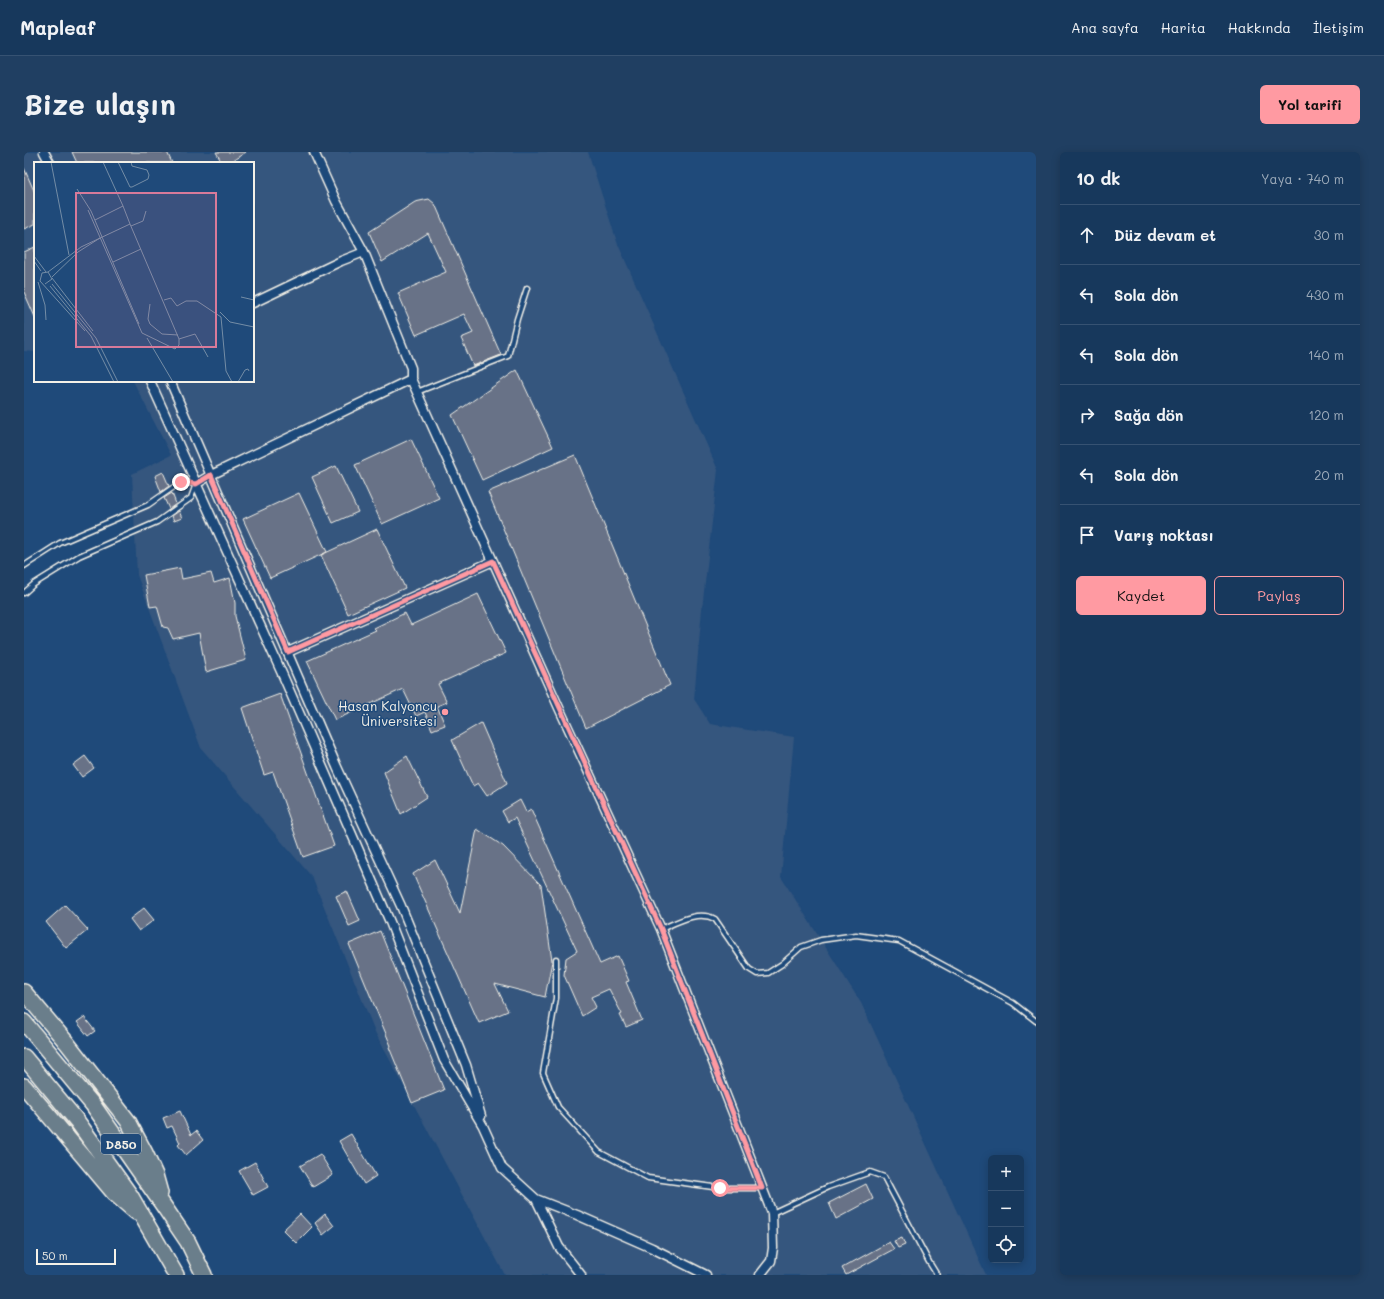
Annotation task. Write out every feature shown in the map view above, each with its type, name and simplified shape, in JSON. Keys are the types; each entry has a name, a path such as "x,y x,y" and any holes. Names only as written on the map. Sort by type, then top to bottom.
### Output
{"highway":[{"path":"24,992 67,1043 128,1121 155,1175 163,1205"},
{"name":"D850","path":"24,1022 93,1105 188,1242 204,1275"},
{"name":"D850","path":"24,1057 77,1121 130,1195 176,1275"},
{"path":"24,1086 114,1193 144,1218"}],"street":[{"path":"44,152 49,162"},
{"path":"314,152 336,201 364,252 411,368 411,379 417,393 661,929 772,1213 773,1248 771,1261 760,1275"},
{"path":"254,303 341,261 364,252"},
{"path":"196,484 211,475 411,379"},
{"path":"150,382 284,678 390,922 444,1060 483,1126 502,1168 536,1199 577,1215 652,1248 706,1275"},
{"path":"170,382 338,767 402,906 466,1065 483,1126"},
{"path":"288,652 493,561"},
{"path":"536,1199 559,1247 581,1275"}],"lane":[{"path":"417,393 508,356 517,319 528,288"},
{"path":"24,566 60,543 148,505 181,482 196,484 191,498 157,522 79,556 34,584 24,593"},
{"path":"661,929 693,917 708,915 715,919 749,969 757,974 768,972 782,964 801,947 821,940 856,935 899,941 1013,1003 1036,1021"},
{"path":"556,959 556,998 543,1073 558,1107 599,1152 648,1178 720,1188 762,1188"},
{"path":"772,1213 828,1188 870,1172 884,1177 937,1275"}],"shaded area":[{"name":"Hasan Kalyoncu Üniversitesi","path":"24,152 588,152 617,242 718,470 702,609 694,699 710,724 794,737 781,877 861,1003 986,1275 505,1275 376,1034 312,877 201,748 137,575 132,474 171,455 134,382 254,382 254,162 34,162 34,352 24,351"}],"building":[{"path":"72,152 167,152 172,162 77,162"},
{"path":"216,152 246,152 231,162 221,162"},
{"path":"24,168 34,191 34,224 24,229"},
{"path":"429,199 435,204 501,355 473,366 461,338 473,333 464,314 416,335 398,293 446,272 428,233 382,262 369,232 415,202"},
{"path":"34,247 34,315 24,292 24,252"},
{"path":"517,370 553,447 482,480 452,415"},
{"path":"411,439 439,498 382,524 355,465"},
{"path":"575,455 670,685 586,728 488,492"},
{"path":"336,466 358,512 333,523 312,477"},
{"path":"163,472 169,486 161,492 155,476"},
{"path":"172,493 176,504 169,509 164,498"},
{"path":"299,493 327,552 270,578 243,519"},
{"path":"179,511 182,518 174,521 172,516"},
{"path":"377,529 405,588 348,614 321,555"},
{"path":"180,568 182,579 211,573 214,583 230,578 235,603 235,616 246,660 206,672 199,633 173,639 168,628 163,627 157,606 150,607 144,575"},
{"path":"478,594 506,653 438,684 447,702 437,706 445,725 432,730 425,712 416,716 403,689 335,720 307,661 376,630 374,628 405,613 411,625"},
{"path":"280,694 334,846 303,857 273,772 264,775 242,708"},
{"path":"481,723 507,783 487,796 478,783 473,786 452,740"},
{"path":"85,756 94,768 82,777 73,765"},
{"path":"407,756 427,797 401,814 384,772"},
{"path":"520,800 526,812 531,809 600,964 618,956 629,981 626,982 642,1020 626,1027 620,1015 622,1014 609,989 591,997 596,1007 582,1016 564,975 566,958 577,951 515,818 508,822 502,811"},
{"path":"477,829 503,846 541,885 552,961 545,997 495,984 508,1011 479,1023 413,874 435,860 460,913"},
{"path":"347,891 360,921 349,926 336,896"},
{"path":"65,905 88,930 66,948 46,922"},
{"path":"144,908 154,920 139,931 130,919"},
{"path":"380,931 444,1090 412,1103 389,1047 391,1046 349,944"},
{"path":"84,1017 95,1031 88,1036 77,1022"},
{"path":"180,1111 191,1135 196,1131 203,1140 186,1155 178,1145 180,1143 172,1126 167,1128 163,1118"},
{"path":"351,1134 376,1176 364,1184 339,1141"},
{"path":"320,1154 333,1175 313,1187 300,1166"},
{"path":"255,1162 268,1187 253,1195 239,1171"},
{"path":"866,1184 873,1199 836,1219 829,1203"},
{"path":"300,1214 312,1227 296,1243 283,1230"},
{"path":"325,1214 334,1226 323,1235 315,1223"},
{"path":"902,1238 905,1245 898,1248 894,1241"},
{"path":"889,1242 894,1249 846,1275 842,1268"}],"place":[{"name":"Hasan Kalyoncu Üniversitesi","path":"445,712"}],"route":[{"path":"181,482 196,484 211,475 288,652 493,561 661,929 762,1188 720,1188"}]}
